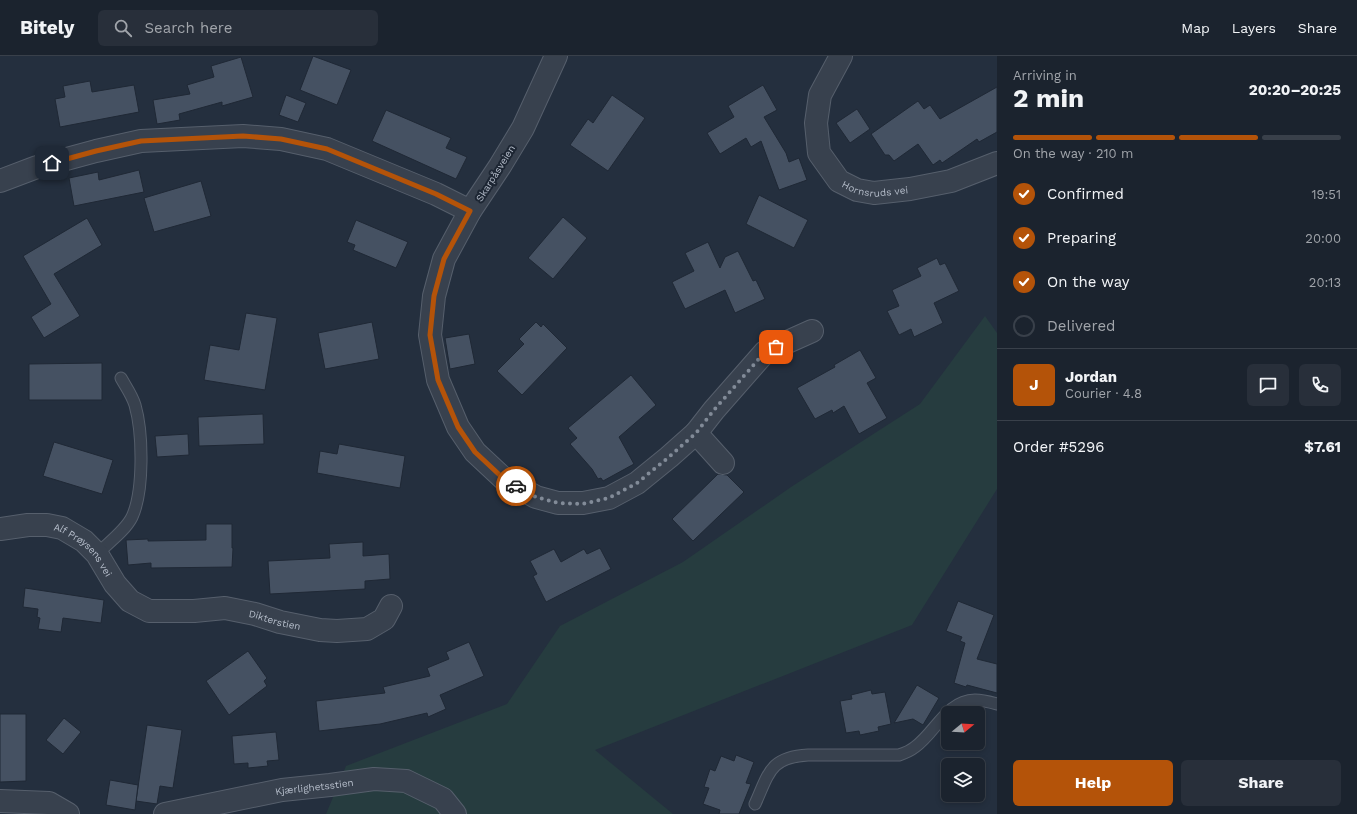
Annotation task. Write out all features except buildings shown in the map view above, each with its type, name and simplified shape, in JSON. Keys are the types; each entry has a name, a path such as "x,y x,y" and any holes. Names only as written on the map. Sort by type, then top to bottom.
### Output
{"street":[{"name":"Skarpåsveien","path":"556,56 522,128 500,166 470,211 444,259 434,296 430,335 438,380 458,427 475,452 505,480 536,497 558,503 582,504 609,498 637,483 696,433 714,410 765,352 812,331"},
{"name":"Hornsruds vei","path":"841,56 820,95 816,123 819,153 839,181 857,190 874,193 910,189 951,181 997,163"},
{"path":"0,181 88,153 141,141 243,136 281,139 327,149 436,194 470,211"},
{"path":"696,433 723,463"},
{"name":"Alf Prøysens vei","path":"0,529 28,525 47,525 62,528 84,542 97,554 115,584 130,601 149,611"},
{"name":"Dikterstien","path":"149,611 194,611 225,608 255,614 280,622 320,630 337,631 367,629 384,618 391,606"},
{"name":"Kjærlighetsstien","path":"165,814 282,790 374,779 406,781 443,799 455,814"},
{"path":"0,801 49,803 68,814"}],"lane":[{"path":"97,554 120,533 132,518 138,500 140,486 141,474 138,420 131,395 121,378"},
{"path":"755,804 769,772 784,758 796,755 898,755 916,747 949,711 957,705 974,700 997,704"}],"green space":[{"path":"985,316 997,333 997,489 912,625 595,750 673,814 326,814 346,766 507,704 560,626 683,562 791,487 920,404"}],"way so far":[{"path":"516,486 536,497 558,503 582,504 609,498 637,483 696,433 714,410 765,352 776,347"}],"route":[{"path":"52,163 141,141 243,136 281,139 327,149 436,194 470,211 444,259 434,296 430,335 438,380 458,427 475,452 505,480 516,486"}]}
